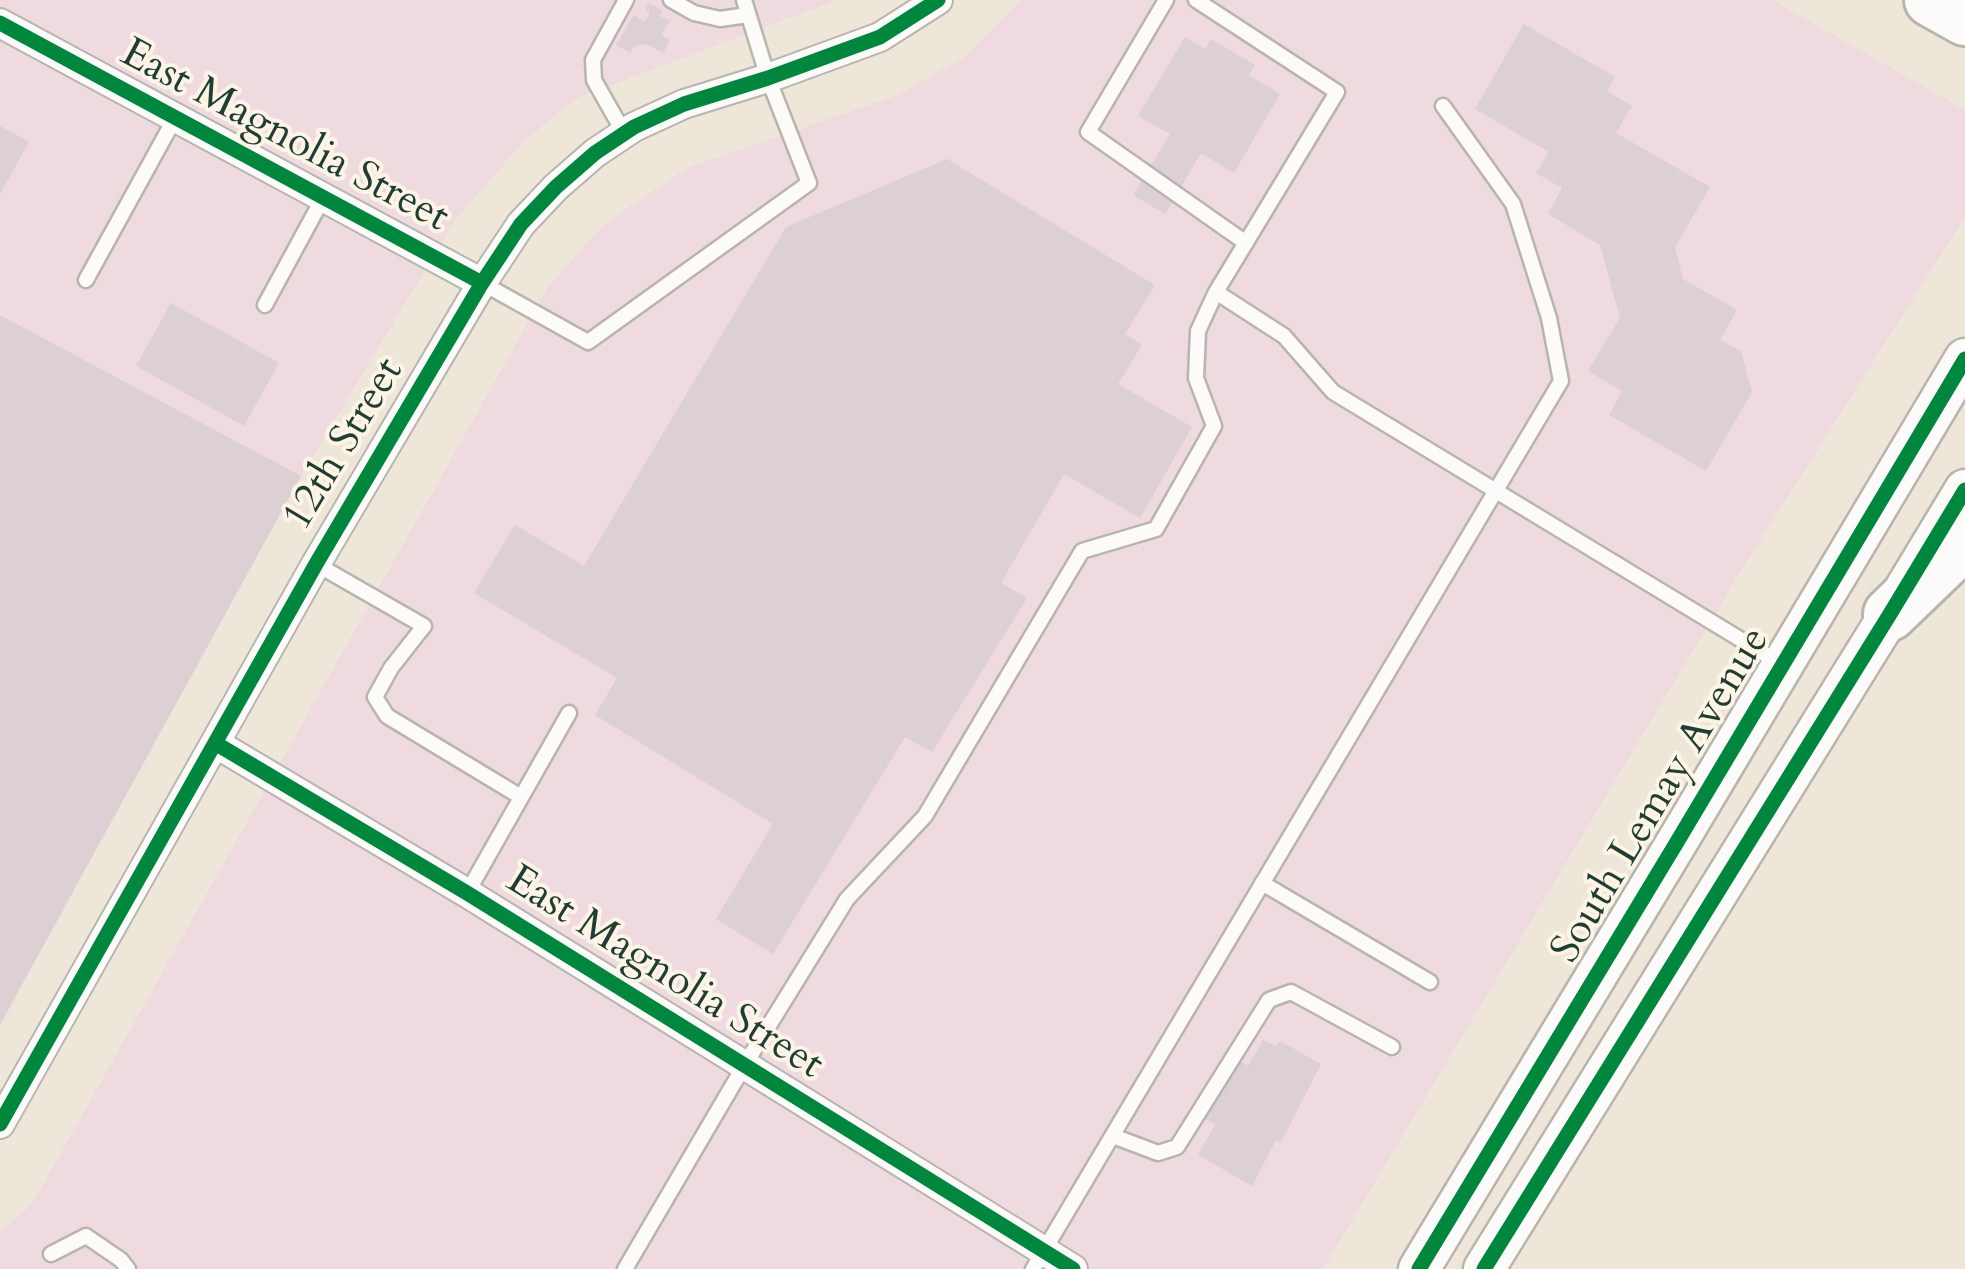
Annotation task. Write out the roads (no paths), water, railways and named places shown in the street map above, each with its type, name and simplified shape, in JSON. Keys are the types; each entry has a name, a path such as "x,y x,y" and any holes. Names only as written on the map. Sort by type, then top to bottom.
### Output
{"highway":[{"path":"1931,0 1965,19"},
{"path":"1890,614 1965,542"}],"main road":[{"name":"South Lemay Avenue","path":"1419,1269 1965,360"},
{"path":"1484,1269 1965,490"}],"street":[{"name":"12th Street","path":"0,1124 316,564 521,224 556,187 624,133 684,104 880,37 938,0"},
{"name":"East Magnolia Street","path":"0,23 482,283"},
{"name":"East Magnolia Street","path":"215,743 467,892 744,1066 1039,1260 1074,1269"}],"lane":[{"path":"624,133 594,80 593,60 626,0"},
{"path":"482,283 588,342 809,183 768,78 746,8 720,19 694,13 672,0"},
{"path":"1166,0 1088,132 1246,243"},
{"path":"625,1269 847,900 925,816 1082,552 1156,529 1214,426 1196,378 1198,331 1216,292 1337,92 1196,0"},
{"path":"1039,1260 1561,380 1549,318 1513,204 1443,106"},
{"path":"86,280 175,118"},
{"path":"265,305 322,198"},
{"path":"1216,292 1284,336 1332,392 1782,664"},
{"path":"316,564 424,626 391,668 375,698 387,716 521,798"},
{"path":"467,892 569,713"},
{"path":"1262,884 1430,982"},
{"path":"1112,1136 1158,1153 1177,1148 1269,1000 1292,992 1392,1047"},
{"path":"51,1254 86,1236 128,1269"}]}
